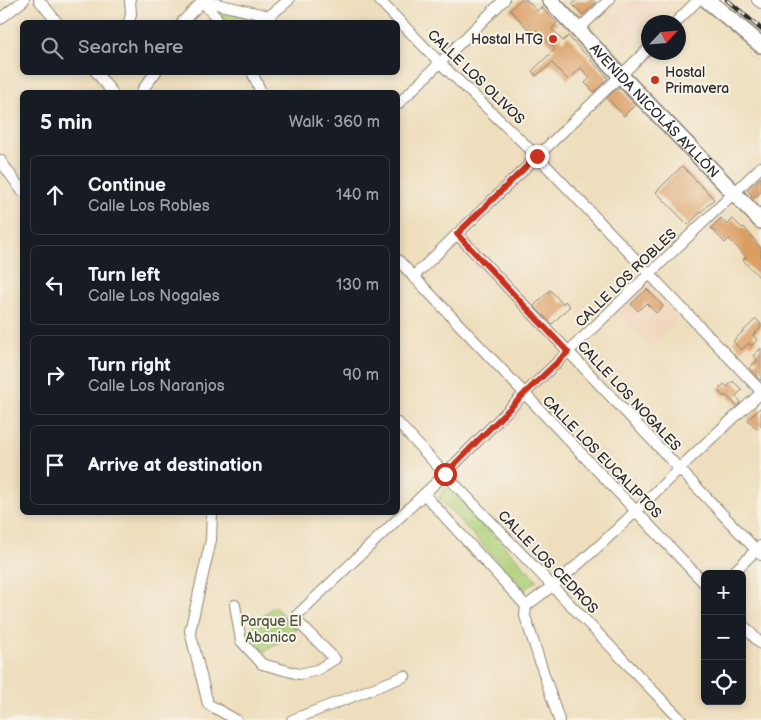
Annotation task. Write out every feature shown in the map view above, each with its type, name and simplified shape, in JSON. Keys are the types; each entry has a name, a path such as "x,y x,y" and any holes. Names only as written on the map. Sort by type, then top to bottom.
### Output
{"highway":[{"name":"AVENIDA NICOLÁS AYLLÓN","path":"550,0 761,221"},
{"path":"707,0 761,45"}],"street":[{"path":"0,19 24,0"},
{"path":"39,0 55,20"},
{"path":"130,0 130,20"},
{"path":"202,1 266,19 289,0"},
{"name":"CALLE LOS OLIVOS","path":"379,0 398,20"},
{"path":"400,102 504,0"},
{"path":"578,30 608,0"},
{"path":"683,15 698,0"},
{"path":"757,0 761,3"},
{"path":"184,20 202,1"},
{"path":"202,1 218,20"},
{"name":"CALLE LOS OLIVOS","path":"400,22 537,156 761,392"},
{"path":"414,276 641,56"},
{"path":"98,75 110,90"},
{"path":"143,90 154,75"},
{"path":"254,75 261,90"},
{"path":"0,160 20,188"},
{"name":"CALLE LOS ROBLES","path":"235,605 242,641 262,664 299,674 317,670 335,659 294,618 761,167"},
{"name":"CALLE LOS NOGALES","path":"457,234 679,469 759,550"},
{"name":"CALLE LOS EUCALIPTOS","path":"400,262 701,580"},
{"path":"526,606 553,587 636,512 761,392"},
{"name":"CALLE LOS CEDROS","path":"400,425 681,720"},
{"path":"424,494 526,606 525,616 558,720"},
{"path":"212,515 211,540 190,631 208,704 236,720"},
{"path":"736,570 759,550"},
{"path":"746,628 761,644"},
{"path":"292,720 405,676"}],"shaded area":[{"path":"633,0 672,0 657,15 641,15 641,30 625,46 606,27"},
{"path":"648,280 682,316 651,347 616,311"}],"green space":[{"path":"215,9 260,19 259,20 224,20"},
{"path":"448,487 537,580 524,590 439,498 443,490"},
{"name":"Parque El Abanico","path":"274,606 297,630 264,652 246,632"}],"building":[{"path":"520,0 527,0 537,11 541,7 557,23 552,29 563,41 568,36 608,78 594,92 585,83 590,78 581,68 568,80 552,63 536,76 532,71 555,49 537,30 533,34 510,10"},
{"path":"577,0 593,0 596,3 583,15 572,4"},
{"path":"616,89 621,89 635,105 624,116 607,98"},
{"path":"682,166 714,199 688,225 656,192"},
{"path":"761,177 761,192 754,198 747,190"},
{"path":"721,218 727,225 733,219 742,228 744,227 761,248 761,279 743,260 746,257 729,239 725,243 711,228"},
{"path":"647,289 663,306 656,313 646,303 638,311 631,304"},
{"path":"550,290 563,304 565,301 570,306 552,324 534,306"},
{"path":"756,319 761,324 761,328 753,335 757,340 751,346 749,343 741,350 733,341"},
{"path":"761,348 761,381 749,368 758,360 753,356"},
{"path":"733,381 742,390 736,396 741,402 737,406 718,390 724,384 727,387"},
{"path":"761,407 761,425 757,429 748,420"}],"railway":[{"path":"727,0 761,29"}],"place":[{"name":"Hostal HTG","path":"553,39"},
{"name":"Hostal Primavera","path":"655,80"}],"route":[{"path":"445,474 568,352 457,234 537,156"}]}
